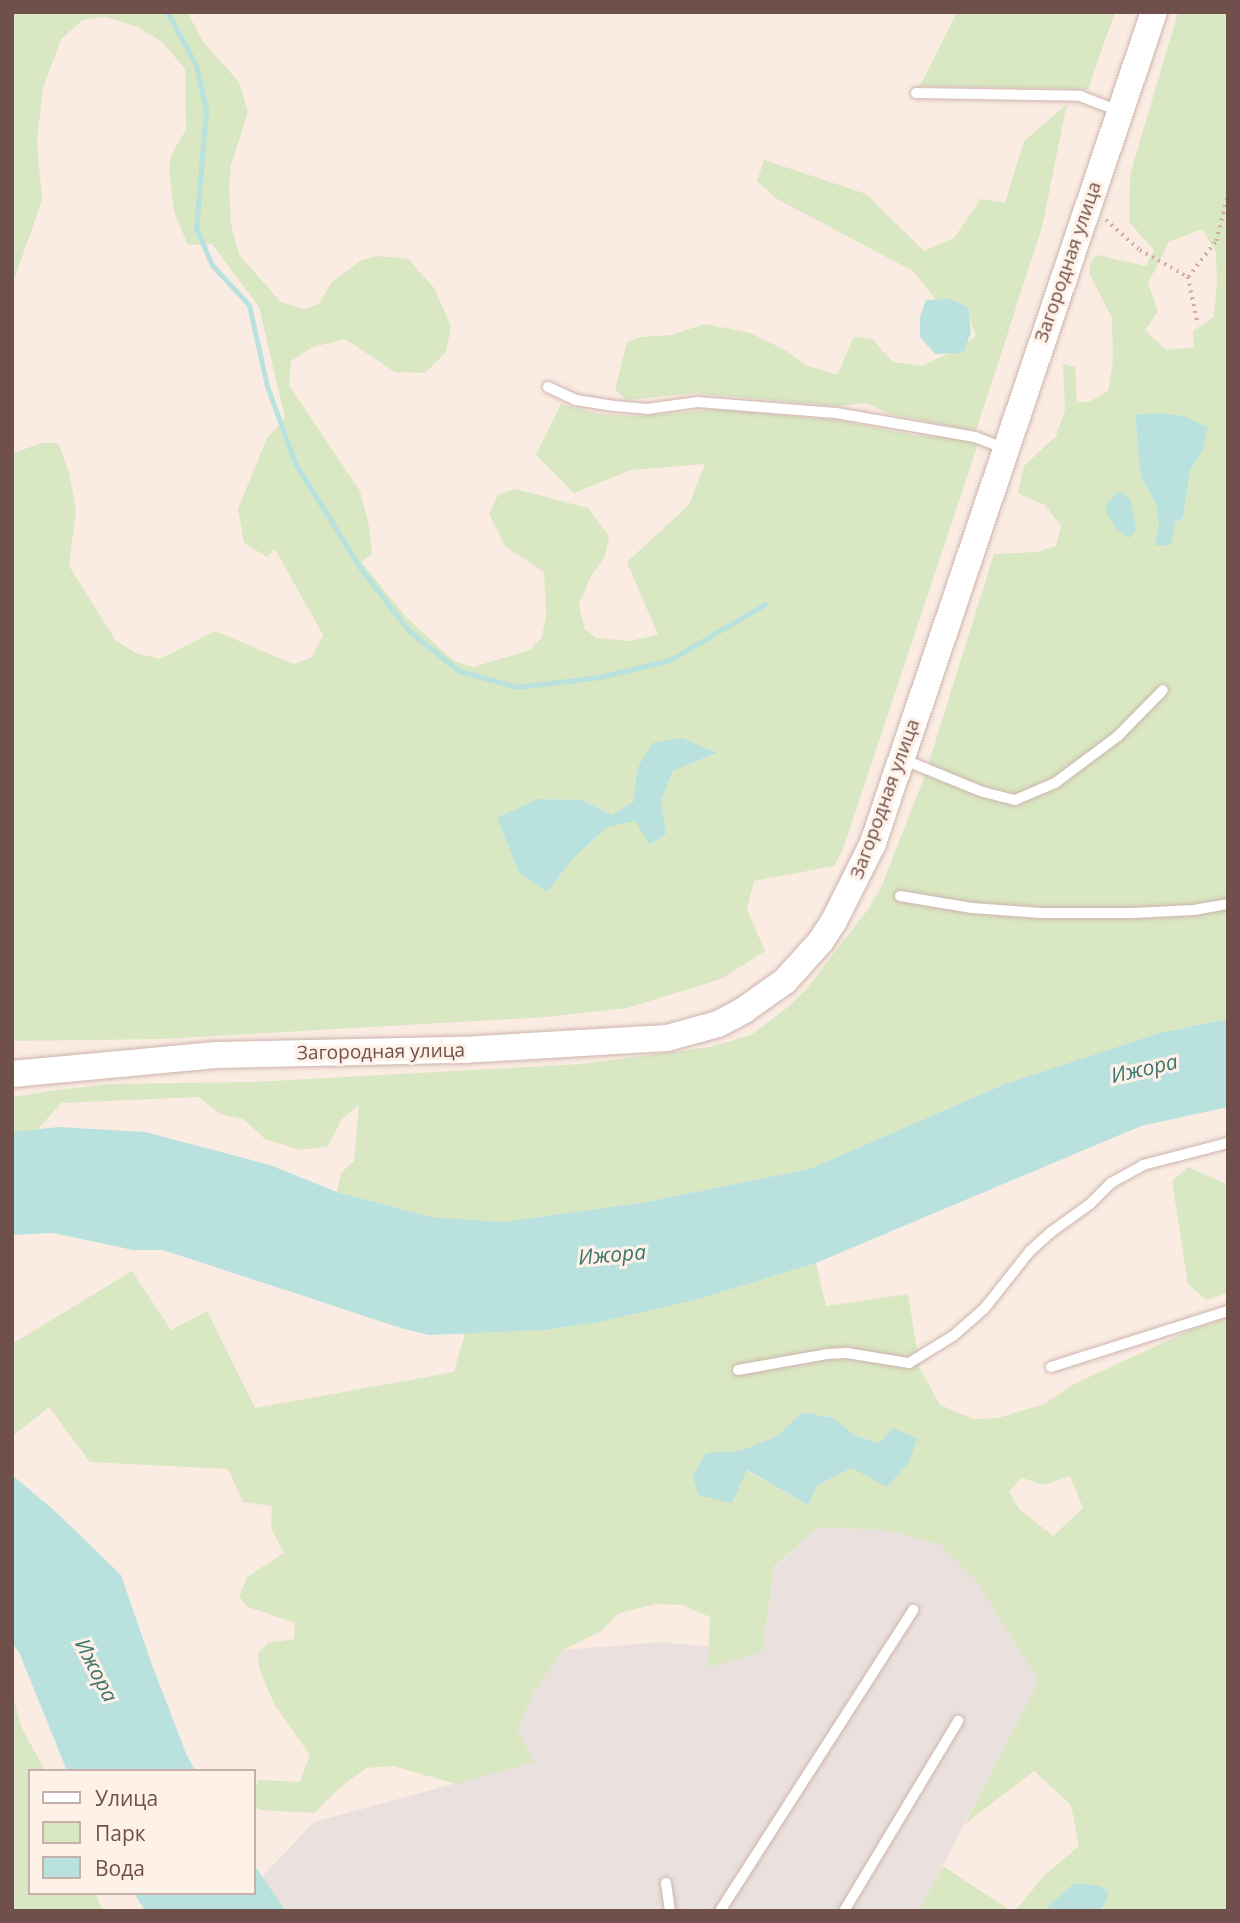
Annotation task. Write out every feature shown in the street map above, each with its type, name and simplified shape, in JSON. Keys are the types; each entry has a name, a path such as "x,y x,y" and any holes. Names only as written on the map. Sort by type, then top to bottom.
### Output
{"main road":[{"name":"Загородная улица","path":"12,1074 216,1055 558,1046 667,1038 718,1024 744,1010 785,981 821,941 852,890 873,843 1154,12"}],"lane":[{"path":"916,93 1080,96 1120,111"},
{"path":"548,387 576,400 647,409 698,402 836,413 975,437 1007,449"},
{"path":"901,759 983,792 1015,800 1055,783 1118,736 1163,690"},
{"path":"900,896 972,908 1041,913 1133,913 1194,910 1228,904"},
{"path":"738,1370 847,1353 909,1363 953,1335 984,1309 1037,1245 1090,1204 1111,1183 1143,1165 1228,1143"},
{"path":"1051,1367 1228,1311"},
{"path":"720,1911 913,1610"},
{"path":"844,1911 958,1721"},
{"path":"666,1883 670,1911"}],"path":[{"path":"1188,277 1216,241 1228,195"},
{"path":"1085,212 1112,223 1140,250 1188,277 1198,325"}],"shaded area":[{"path":"818,1527 885,1530 941,1545 977,1582 1039,1681 919,1911 286,1911 261,1878 314,1822 534,1762 517,1730 533,1693 563,1650 661,1642 762,1652 774,1568"}],"green space":[{"path":"12,12 187,12 204,43 239,82 248,112 231,165 231,224 239,255 281,302 304,309 319,304 331,283 361,260 381,256 408,259 435,289 451,327 446,352 425,373 395,372 345,339 313,347 291,361 289,385 360,491 369,526 372,554 361,562 408,619 454,661 473,667 530,650 542,637 546,615 544,572 505,546 489,514 498,495 515,489 588,508 609,536 605,557 591,576 579,604 584,628 596,638 629,641 658,635 627,562 689,505 705,464 631,470 574,493 536,455 561,404 599,414 641,416 718,409 836,420 913,435 961,438 978,444 843,849 834,866 754,881 747,909 765,951 721,979 627,1008 546,1017 163,1039 12,1041 12,454 41,443 58,443 69,472 76,510 69,566 116,641 136,653 160,659 215,631 293,664 311,658 323,635 275,549 267,557 244,543 238,509 266,440 285,418 259,307 212,244 188,245 174,212 169,170 171,155 186,130 185,69 162,42 138,27 105,17 83,20 61,39 43,88 37,141 42,200 12,286","holes":["716,754 674,770 661,802 666,834 651,845 635,820 607,827 572,860 547,892 519,873 497,818 536,799 582,800 612,815 634,801 637,769"]},
{"path":"957,12 1115,12 1088,89 920,86"},
{"path":"1178,12 1228,12 1228,1019 1159,1033 1005,1084 809,1169 646,1202 503,1222 431,1217 337,1192 341,1173 354,1161 359,1105 342,1119 328,1146 300,1150 265,1139 243,1119 220,1114 199,1097 61,1103 37,1130 12,1132 12,1097 109,1084 254,1082 581,1064 710,1047 751,1035 788,1007 808,987 869,908 882,885 924,778 994,554 1037,552 1056,546 1061,526 1045,505 1018,493 1024,466 1056,436 1065,410 1063,364 1075,367 1077,403 1091,401 1108,391 1113,360 1112,318 1089,273 1091,261 1097,255 1146,266 1154,250 1129,222 1130,175","holes":["1202,229 1216,252 1214,317 1193,331 1194,347 1166,350 1145,330 1158,311 1148,283 1169,242","1135,415 1203,450 1190,471 1183,518 1175,522 1156,545 1159,525 1156,504 1143,481"]},
{"path":"1067,104 1042,227 976,431 889,414 867,403 836,406 694,393 627,400 615,390 627,342 642,337 671,335 705,324 750,333 785,350 805,365 837,375 854,337 872,339 893,362 921,366 959,349 976,336 968,314 937,301 913,271 777,199 757,181 764,160 866,194 924,251 954,238 981,199 1005,203 1024,141"},
{"path":"1188,1167 1228,1185 1228,1293 1206,1300 1188,1284 1172,1181"},
{"path":"816,1263 826,1306 908,1294 920,1369 940,1405 974,1419 998,1418 1044,1404 1076,1383 1191,1330 1228,1318 1228,1911 1099,1911 1107,1900 1081,1883 1072,1885 1043,1911 1015,1911 1045,1875 1079,1846 1071,1805 1034,1771 965,1824 1039,1681 977,1582 941,1545 885,1530 818,1527 774,1567 762,1652 708,1667 710,1617 682,1605 656,1604 619,1613 601,1631 563,1650 533,1693 517,1730 534,1762 456,1784 393,1766 366,1768 314,1813 260,1810 256,1806 256,1785 259,1780 300,1782 310,1755 274,1704 259,1668 258,1653 268,1643 294,1639 295,1623 248,1607 239,1597 247,1577 284,1553 271,1528 272,1506 243,1502 228,1469 90,1462 49,1407 14,1435 12,1433 12,1344 132,1271 171,1330 207,1311 255,1408 454,1372 465,1333 544,1330 600,1322 695,1300","holes":["803,1412 833,1418 855,1435 879,1443 851,1468 818,1485 808,1505 746,1470 706,1454 739,1451 776,1437","1070,1476 1083,1508 1053,1536 1019,1509 1009,1491 1022,1478 1044,1485"]},
{"path":"12,1694 22,1728 44,1769 28,1769 28,1895 96,1895 103,1911 12,1911"},
{"path":"943,1866 1011,1911 919,1911"}],"water":[{"path":"950,299 968,307 971,333 963,353 935,354 920,337 920,317 926,300"},
{"path":"1159,413 1184,416 1208,427 1203,450 1190,471 1183,518 1175,522 1171,545 1161,546 1155,545 1159,525 1156,504 1143,481 1135,415"},
{"path":"1119,492 1130,499 1133,511 1136,530 1130,538 1117,530 1107,513 1106,504"},
{"path":"682,738 717,753 673,771 661,802 666,834 650,845 635,821 607,827 572,860 547,892 519,873 497,818 536,799 582,800 612,815 634,801 637,769 652,743"},
{"name":"Ижора","path":"1228,1019 1228,1107 1141,1126 816,1263 695,1300 600,1322 544,1330 429,1335 163,1250 133,1250 53,1233 12,1235 12,1132 59,1127 145,1132 270,1165 337,1192 431,1217 503,1222 646,1202 809,1169 1005,1084 1159,1033"},
{"path":"803,1412 833,1418 855,1435 879,1443 893,1428 917,1439 909,1462 887,1487 851,1468 818,1485 808,1505 747,1470 732,1503 698,1495 693,1476 706,1453 739,1451 776,1437"},
{"name":"Ижора","path":"12,1475 56,1512 121,1575 151,1662 187,1756 195,1769 66,1769 19,1652 12,1643"},
{"path":"256,1868 286,1911 145,1911 135,1895 256,1895"},
{"path":"1081,1883 1100,1886 1108,1891 1107,1900 1099,1911 1043,1911 1072,1885"}],"waterway":[{"path":"167,12 196,65 206,110 196,228 212,265 249,305 267,386 295,463 359,566 408,630 459,671 517,687 600,677 670,660 765,604"}]}
